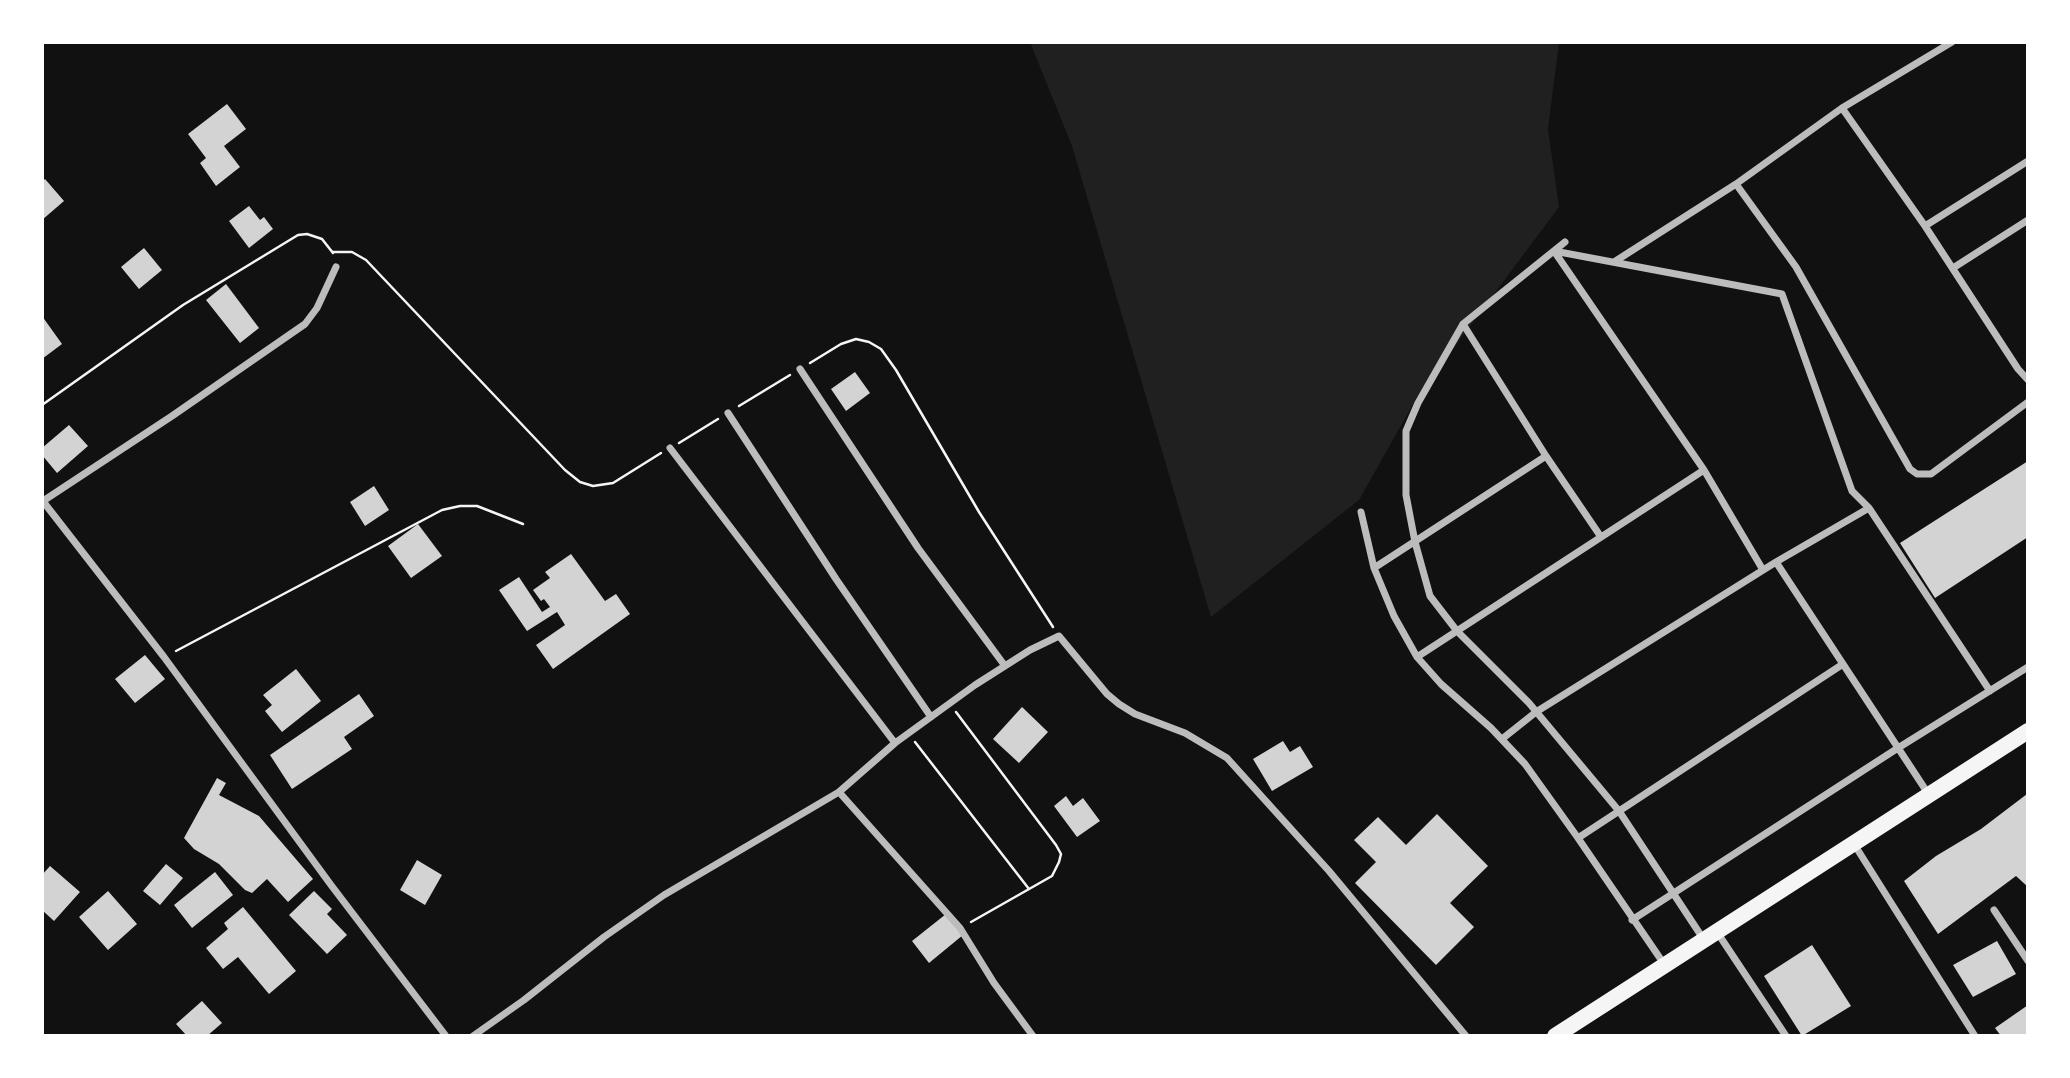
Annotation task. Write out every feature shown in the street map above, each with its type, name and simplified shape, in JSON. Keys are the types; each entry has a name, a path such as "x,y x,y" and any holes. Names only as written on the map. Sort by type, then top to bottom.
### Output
{"highway":[{"path":"1555,1036 1929,796 2026,737"}],"street":[{"path":"1614,262 1737,184 1842,108 1952,42"},
{"path":"1842,108 2028,380"},
{"path":"1925,226 2028,162"},
{"path":"1737,184 1796,267 1909,469 1917,474 1931,474 2028,402"},
{"path":"1953,268 2028,220"},
{"path":"1565,242 1463,324 1418,402 1406,431 1406,495 1415,542 1430,596 1457,631 1536,712 1619,811 1674,894 1711,937 1786,1036"},
{"path":"1554,251 1782,294 1852,491 1869,508 1990,691"},
{"path":"1554,251 1704,470 1763,570"},
{"path":"336,267 317,308 305,324 172,416 42,500 164,657 331,885 446,1036"},
{"path":"1463,324 1546,456 1601,537"},
{"path":"800,369 918,548 1005,666"},
{"path":"728,413 836,579 931,717"},
{"path":"670,448 895,743"},
{"path":"1374,568 1546,456"},
{"path":"1417,657 1704,470"},
{"path":"1502,739 1536,712 1776,562 1869,508"},
{"path":"1362,512 1374,568 1394,616 1417,657 1441,684 1502,739 1525,764 1665,966"},
{"path":"1776,562 1929,796"},
{"path":"473,1036 524,1000 604,936 664,895 839,792 895,743 949,703 1005,666 1059,636 1107,694 1119,704 1135,715 1185,733 1227,758 1329,871 1466,1036"},
{"path":"1578,838 1843,664"},
{"path":"1632,920 2028,667"},
{"path":"839,792 960,928 994,983 1032,1036"},
{"path":"1854,844 1975,1036"},
{"path":"1994,910 2028,961"}],"path":[{"path":"42,405 183,305 298,235 307,234 322,239 333,252 336,267"},
{"path":"164,657 442,510 477,506 523,524"},
{"path":"949,703 1061,854 1052,876 960,928"},
{"path":"908,733 1029,889"}],"shaded area":[{"path":"1030,42 1559,42 1548,129 1559,207 1417,397 1359,500 1211,617 1072,146"}],"building":[{"path":"227,104 246,129 224,146 240,167 216,186 200,163 206,158 188,134"},
{"path":"45,179 64,201 42,220 42,182"},
{"path":"249,206 260,220 264,217 273,229 249,248 229,221"},
{"path":"144,248 162,270 139,289 121,267"},
{"path":"226,284 259,328 240,343 206,300"},
{"path":"42,316 62,344 42,359"},
{"path":"855,372 870,393 846,411 831,389"},
{"path":"69,425 88,446 57,473 42,455 42,448"},
{"path":"2028,461 2028,537 1935,598 1900,543"},
{"path":"374,486 389,510 365,526 350,502"},
{"path":"418,524 442,556 411,578 388,546"},
{"path":"571,554 605,601 616,594 630,614 553,669 536,645 565,625 557,612 527,631 499,590 519,577 542,612 550,607 544,599 541,601 533,590 550,578 545,572"},
{"path":"145,655 165,679 135,703 115,679"},
{"path":"296,669 321,701 282,732 265,711 272,705 263,695"},
{"path":"359,694 374,716 344,737 352,749 292,789 270,755"},
{"path":"1022,707 1048,732 1019,763 993,739"},
{"path":"1283,741 1290,752 1300,746 1313,767 1272,791 1253,759"},
{"path":"217,778 226,783 219,795 259,816 313,879 288,902 267,879 252,893 245,890 219,864 194,849 184,838"},
{"path":"2027,794 2028,887 2016,876 1938,934 1904,881"},
{"path":"1066,796 1073,806 1083,798 1100,821 1077,837 1054,806"},
{"path":"1437,814 1488,866 1450,903 1474,927 1436,965 1355,883 1376,862 1354,840 1378,817 1406,845"},
{"path":"417,860 442,875 425,905 400,890"},
{"path":"166,864 183,878 160,905 143,891"},
{"path":"50,866 80,892 54,921 42,910 42,875"},
{"path":"215,872 233,895 192,928 174,905"},
{"path":"108,891 137,924 108,950 79,917"},
{"path":"314,891 332,909 327,914 347,935 327,954 289,915"},
{"path":"243,907 296,971 269,994 238,957 223,969 206,948 228,929 224,923"},
{"path":"946,914 963,935 929,963 912,941"},
{"path":"1997,941 2016,974 1973,997 1953,965"},
{"path":"1812,945 1851,1006 1802,1036 1764,976"},
{"path":"202,1001 222,1023 207,1036 187,1036 176,1024"},
{"path":"2028,1005 2028,1036 2001,1036 1995,1028"}]}
